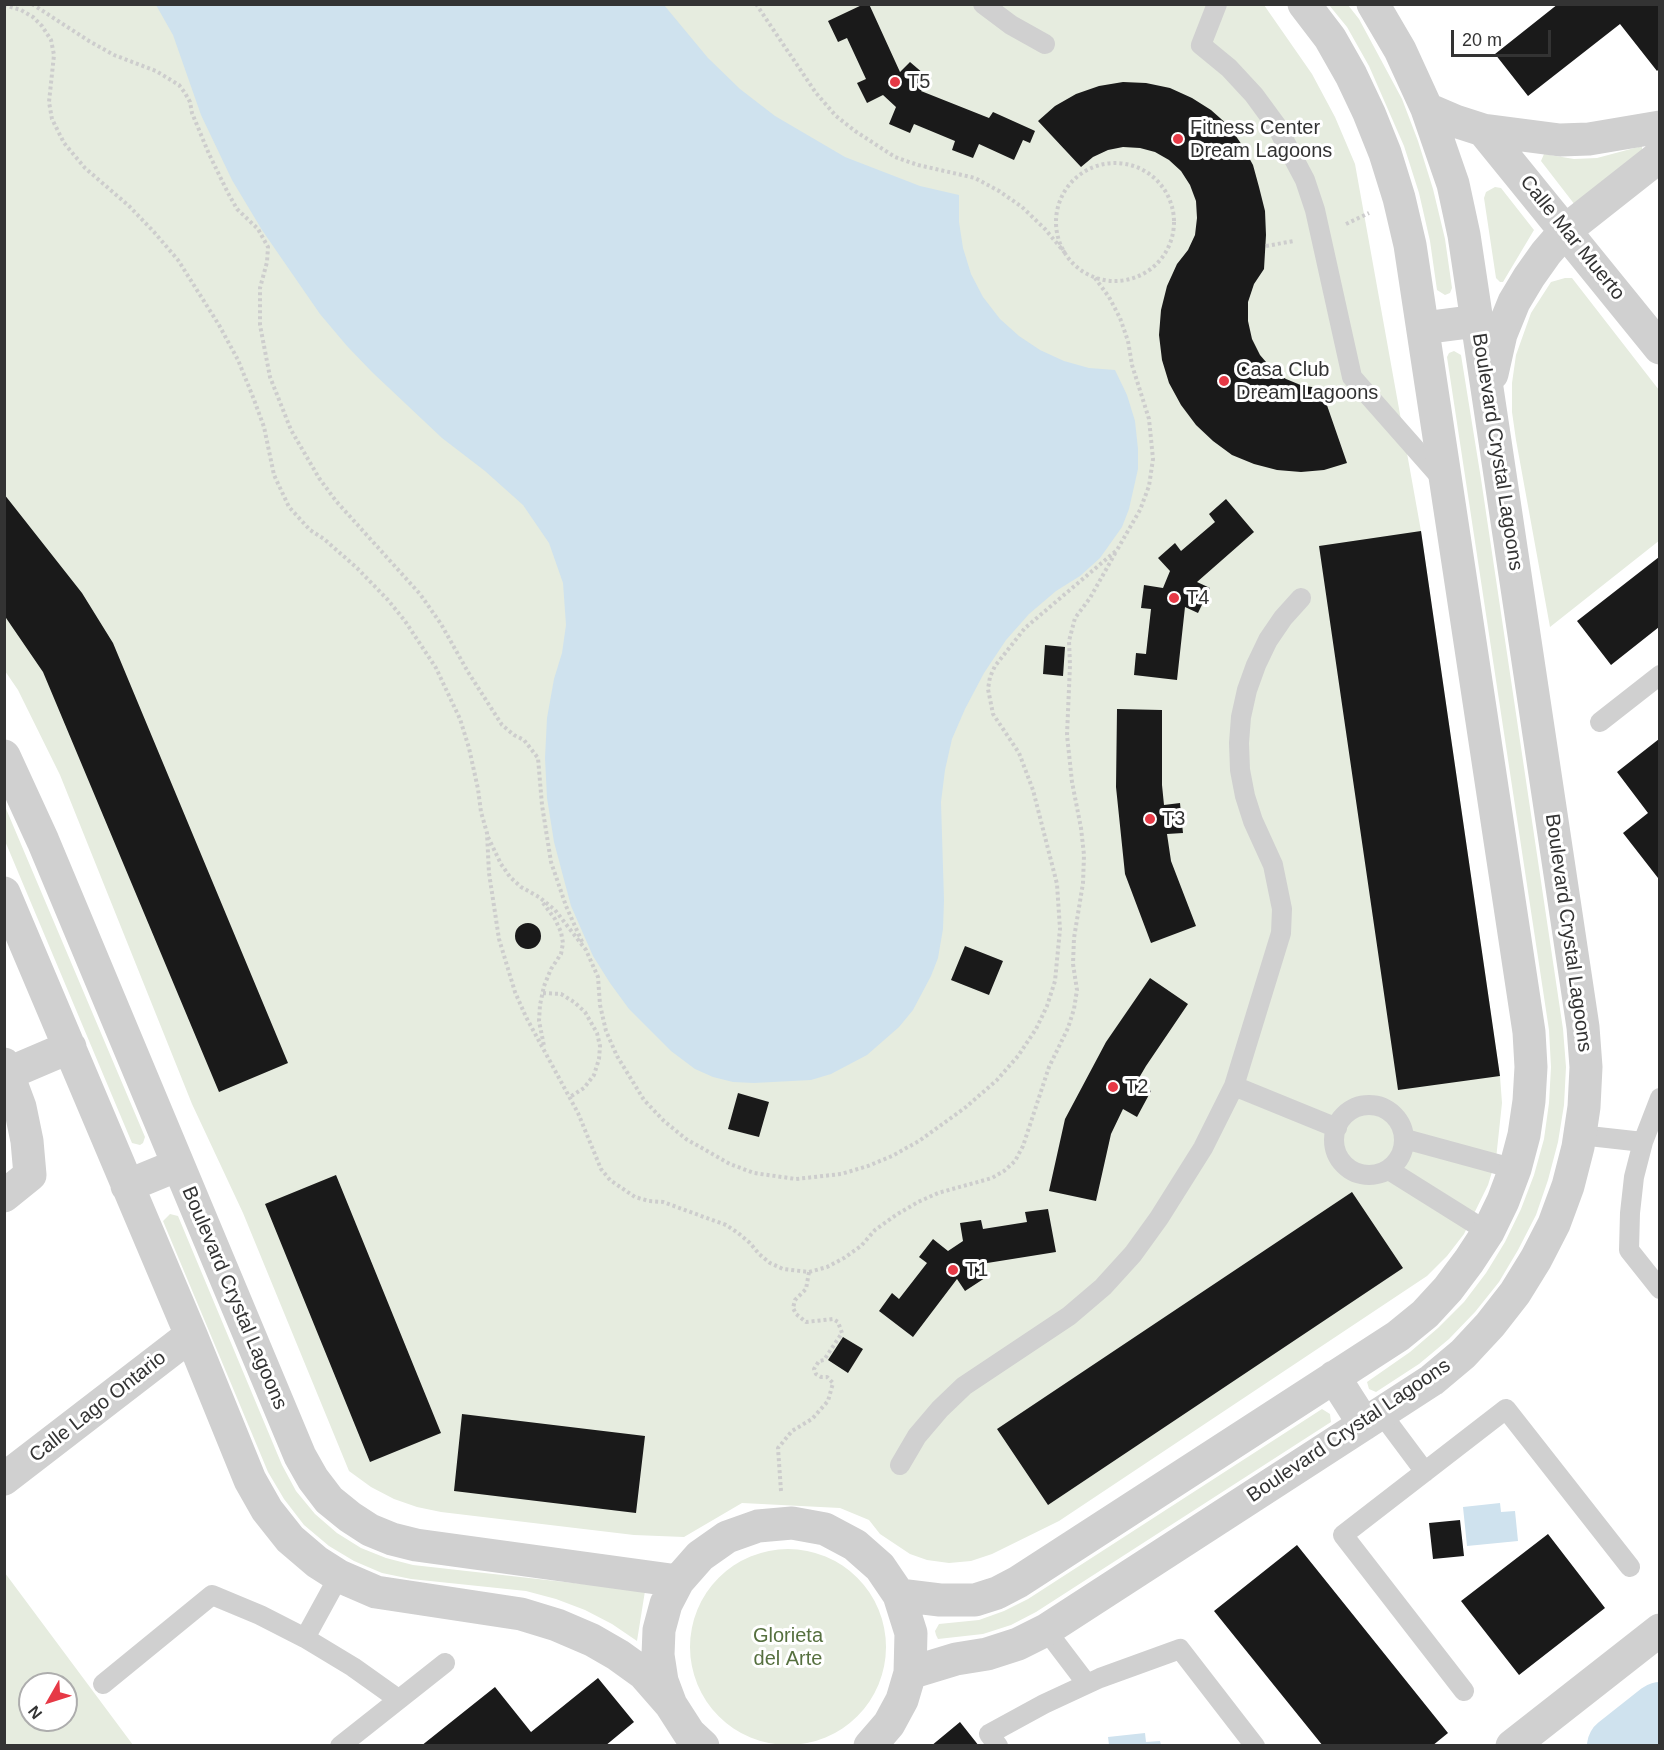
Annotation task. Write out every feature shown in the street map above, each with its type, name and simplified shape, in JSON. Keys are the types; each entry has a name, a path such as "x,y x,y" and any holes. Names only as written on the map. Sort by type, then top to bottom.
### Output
{"street":[{"path":"899,1595 940,1600 975,1600 997,1593 1018,1582 1398,1336 1425,1314 1455,1280 1488,1232 1503,1202 1524,1135 1531,1067 1529,1032 1410,245 1385,153 1351,75 1330,38 1304,4"},
{"name":"Boulevard Crystal Lagoons","path":"910,1673 956,1659 987,1654 1018,1644 1046,1630 1432,1380 1490,1325 1515,1293 1554,1224 1568,1186 1584,1107 1586,1067 1583,1027 1464,235 1453,184 1427,109 1400,50 1373,4"},
{"path":"1427,109 1483,130 1560,140 1590,139 1659,127"},
{"name":"Calle Mar Muerto","path":"1483,130 1659,348"},
{"path":"1489,402 1493,368 1501,334 1514,302 1529,277 1566,230 1659,156"},
{"path":"1423,328 1477,321"},
{"name":"Boulevard Crystal Lagoons","path":"4,756 43,841 300,1456 329,1500 370,1530 416,1545 678,1581"},
{"path":"4,893 250,1480 267,1510 290,1539 317,1562 339,1576 376,1592 521,1614 557,1625 592,1640 643,1673 671,1705 689,1733 703,1746"},
{"path":"4,1196 30,1175 22,1118 7,1069 70,1047"},
{"path":"127,1186 178,1165"},
{"name":"Calle Lago Ontario","path":"4,1479 191,1335"},
{"path":"1334,1377 1373,1418"},
{"path":"671,1705 662,1681 659,1664 659,1630 666,1604 678,1581 700,1556 727,1537 758,1526 792,1523 825,1529 855,1545 880,1567 899,1595 911,1634 910,1673 902,1700 889,1724 870,1746"},
{"path":"1512,1746 1659,1630"}],"lane":[{"path":"983,4 1011,25 1044,44"},
{"path":"1217,4 1201,45 1229,68 1254,95 1276,125 1305,180 1315,210 1352,377 1447,484"},
{"path":"900,1465 917,1436 964,1386 1069,1316 1103,1287 1133,1254 1159,1218 1203,1148 1234,1086 1281,933 1282,909 1273,865 1253,821 1245,796 1240,770 1241,717 1247,690 1268,640 1301,598"},
{"path":"1600,722 1659,675"},
{"path":"1234,1086 1337,1128"},
{"path":"1659,1098 1643,1142 1634,1177 1629,1250 1659,1289"},
{"path":"1377,1105 1397,1117 1405,1140 1398,1162 1389,1170 1367,1175 1356,1173 1346,1167 1339,1158 1334,1136 1344,1115 1353,1108 1377,1105"},
{"path":"1580,1135 1600,1135 1643,1142"},
{"path":"1405,1140 1515,1169"},
{"path":"1389,1170 1488,1232"},
{"path":"1464,1691 1343,1535 1506,1409 1630,1567"},
{"path":"1373,1418 1425,1472"},
{"path":"305,1638 339,1576"},
{"path":"103,1684 212,1595 260,1615 305,1638 353,1667 398,1699"},
{"path":"1046,1630 1087,1684"},
{"path":"998,1746 989,1734 1044,1704 1087,1684 1180,1649 1255,1746"},
{"path":"340,1746 445,1663"}],"path":[{"path":"32,4 106,50 156,71 179,85 185,93 209,154 232,201 243,216 258,229 268,247 267,262 260,288 260,326 270,377 291,430 319,478 336,501 420,594 441,624 502,725 524,740 538,758 542,805 551,862 566,906 598,977 600,1005 606,1031 629,1079 644,1100 664,1121 687,1139 730,1164 780,1179 796,1179 841,1174 892,1156 919,1141 966,1107 997,1080 1018,1056 1036,1029 1055,981 1059,955 1059,906 1052,860 1027,771 1019,753 993,714 988,689 990,677 995,666 1025,628 1118,550"},
{"path":"756,4 816,93 836,116 855,132 895,157 918,165 975,178 999,191 1030,214 1078,268 1095,278 1114,281 1133,279 1150,270 1164,256 1172,238 1174,219 1170,200 1160,184 1145,171 1127,165 1108,164 1089,170 1073,181 1062,197 1056,216 1058,235 1065,253"},
{"path":"4,5 21,10 33,17 51,39 54,55 49,102 52,119 64,143 85,168 129,206 178,260 219,325 238,360 253,397 264,427 274,475 289,507 310,530 324,539 357,568 388,600 405,621 449,692 463,729 487,833 494,912 504,957 526,1017 570,1097 601,1168 610,1180 635,1197 663,1202 726,1225 750,1243 770,1263 783,1269 809,1272 827,1267 861,1246 875,1230 918,1202 938,1193 992,1178 1005,1171 1015,1161 1023,1146 1048,1067 1068,1028 1074,1010 1077,990 1073,964 1074,938 1082,892 1084,855 1082,828 1072,782 1067,735 1069,641 1075,618 1090,598 1140,510 1149,486 1153,459 1149,419 1123,326 1109,297 1095,278"},
{"path":"487,833 501,864 510,877 520,888 538,897 566,923 586,950"},
{"path":"538,897 555,919 563,943 561,954 551,969 540,1005 539,1021 546,1052"},
{"path":"543,993 561,994 574,1002 588,1017 597,1033 600,1046 594,1075 584,1088 570,1097"},
{"path":"783,1524 778,1448 792,1431 812,1419 828,1401 833,1383 827,1377 816,1374 814,1369 819,1361 824,1360 842,1333 838,1322 833,1319 806,1322 796,1314 795,1300 806,1289 809,1272"}],"green space":[{"path":"4,5 1264,5 1312,74 1335,117 1355,164 1421,531 1500,1076 1502,1103 1496,1159 1488,1185 1464,1234 1447,1256 1427,1276 1059,1521 992,1554 971,1561 949,1563 927,1560 910,1554 880,1534 869,1520 840,1508 742,1503 684,1537 634,1535 441,1512 417,1507 394,1499 371,1487 349,1471 243,1213 192,1104 60,775 18,690 5,671"},
{"path":"1329,5 1348,5 1359,19 1402,99 1433,189 1445,239 1452,288 1450,293 1445,295 1437,290 1430,241 1419,193 1404,146 1369,66 1347,27"},
{"path":"1642,146 1642,150 1575,205 1541,161 1544,154 1574,159 1597,158"},
{"path":"1495,187 1501,188 1534,230 1503,282 1496,278 1484,198 1486,192"},
{"path":"1572,278 1659,390 1660,540 1550,627 1516,440 1512,412 1512,383 1516,355 1531,313 1551,282"},
{"path":"1454,351 1461,355 1481,479 1563,1029 1566,1067 1564,1105 1558,1142 1536,1215 1499,1282 1449,1339 1419,1364 1376,1392 1369,1389 1367,1382 1410,1352 1464,1302 1486,1273 1505,1242 1534,1175 1544,1139 1549,1103 1551,1067 1549,1030 1447,357"},
{"path":"4,804 145,1137 140,1145 132,1143 5,841"},
{"path":"170,1214 178,1216 282,1465 296,1491 315,1514 337,1533 361,1548 413,1565 645,1591 637,1641 612,1624 585,1610 526,1591 411,1579 382,1573 354,1561 329,1546 304,1525 284,1499 268,1472 163,1221"},
{"path":"1322,1409 1330,1414 1331,1422 1036,1612 1011,1625 983,1634 938,1639 935,1631 939,1624 979,1620 1028,1599"},
{"name":"Glorieta del Arte","path":"778,1549 798,1549 826,1556 850,1571 864,1585 879,1609 886,1637 886,1657 879,1685 864,1709 850,1723 826,1738 798,1745 778,1745 750,1738 726,1723 712,1709 697,1685 690,1657 690,1637 697,1609 712,1585 726,1571 750,1556"},
{"path":"5,1573 133,1745 5,1745"}],"water":[{"path":"156,5 664,5 708,58 740,89 775,116 845,157 920,186 959,195 959,222 963,248 971,274 983,297 1000,319 1040,350 1064,361 1089,368 1115,370 1127,395 1135,421 1138,449 1138,469 1129,509 1122,527 1100,558 1029,614 1006,640 984,673 965,709 952,739 941,802 944,900 943,929 938,958 913,1010 899,1027 867,1055 831,1074 811,1080 754,1083 733,1082 713,1077 695,1069 671,1051 629,1009 610,983 593,956 571,906 554,842 547,798 545,758 547,718 566,625 563,583 549,543 523,505 485,471 442,438 372,372 320,314 262,230 232,180 201,115 173,35"},
{"path":"1500,1503 1501,1512 1515,1511 1518,1541 1467,1546 1463,1507"},
{"path":"1145,1733 1146,1742 1160,1741 1161,1745 1109,1745 1108,1737"}],"building":[{"name":"T5","path":"864,4 869,4 900,72 910,62 931,80 921,91 989,118 993,112 1033,130 1035,131 1030,143 1023,140 1014,160 979,144 973,158 952,150 955,141 914,124 910,133 889,124 896,107 883,95 867,103 857,83 866,79 847,38 838,42 828,21"},
{"path":"1558,4 1659,4 1659,69 1657,71 1620,24 1528,96 1495,54"},
{"path":"1123,82 1146,83 1170,88 1192,98 1211,110 1229,126 1242,145 1253,165 1265,211 1264,269 1254,284 1248,302 1248,321 1252,339 1260,355 1272,369 1286,379 1303,386 1321,388 1347,463 1324,470 1301,472 1277,470 1254,464 1232,455 1213,441 1196,425 1181,405 1169,383 1162,360 1159,335 1161,310 1167,286 1177,264 1188,250 1195,235 1196,201 1190,185 1181,171 1169,160 1155,152 1140,148 1123,147 1108,150 1093,157 1081,167 1038,121 1055,106 1076,94 1099,86"},
{"path":"4,494 82,593 113,643 288,1063 219,1092 43,672 4,615"},
{"name":"T4","path":"1226,499 1254,532 1197,582 1210,588 1198,613 1185,607 1177,680 1134,675 1136,653 1146,654 1151,609 1141,608 1144,585 1163,588 1170,571 1158,558 1175,543 1181,551 1215,522 1209,514"},
{"path":"1421,531 1500,1076 1398,1090 1319,546"},
{"path":"1659,557 1659,627 1611,665 1577,621"},
{"path":"1045,645 1065,647 1063,676 1043,674"},
{"name":"T3","path":"1117,709 1162,710 1164,805 1180,803 1183,833 1167,834 1171,861 1196,926 1151,943 1125,874 1116,787"},
{"path":"1659,739 1658,878 1623,833 1648,813 1617,772"},
{"path":"528,923 537,927 541,936 537,945 528,949 519,945 515,936 519,927"},
{"path":"965,946 1003,961 989,995 951,980"},
{"name":"T2","path":"1150,978 1188,1004 1136,1083 1151,1091 1137,1117 1123,1109 1111,1134 1096,1201 1049,1191 1065,1119 1106,1042"},
{"path":"738,1093 769,1102 759,1137 728,1129"},
{"path":"336,1175 441,1433 370,1462 265,1204"},
{"path":"1352,1192 1403,1268 1048,1505 997,1429"},
{"name":"T1","path":"1048,1209 1056,1252 981,1264 988,1276 965,1291 957,1279 913,1337 879,1311 892,1293 899,1299 927,1263 919,1257 933,1239 948,1251 963,1241 960,1223 981,1220 983,1229 1027,1222 1025,1212"},
{"path":"843,1337 863,1349 848,1373 828,1360"},
{"path":"462,1414 645,1436 636,1513 454,1491"},
{"path":"1460,1520 1464,1556 1433,1559 1429,1523"},
{"path":"1548,1534 1605,1608 1519,1675 1461,1601"},
{"path":"1297,1545 1448,1733 1432,1746 1323,1746 1214,1611"},
{"path":"598,1678 634,1722 605,1746 421,1746 495,1687 531,1732"},
{"path":"960,1722 979,1746 931,1746"}],"waterway":[{"path":"1617,1746 1660,1712"}],"place":[{"name":"T5","path":"895,82"},
{"name":"Fitness Center Dream Lagoons","path":"1178,139"},
{"name":"Casa Club Dream Lagoons","path":"1224,381"},
{"name":"T4","path":"1174,598"},
{"name":"T3","path":"1150,819"},
{"name":"T2","path":"1113,1087"},
{"name":"T1","path":"953,1270"}]}
